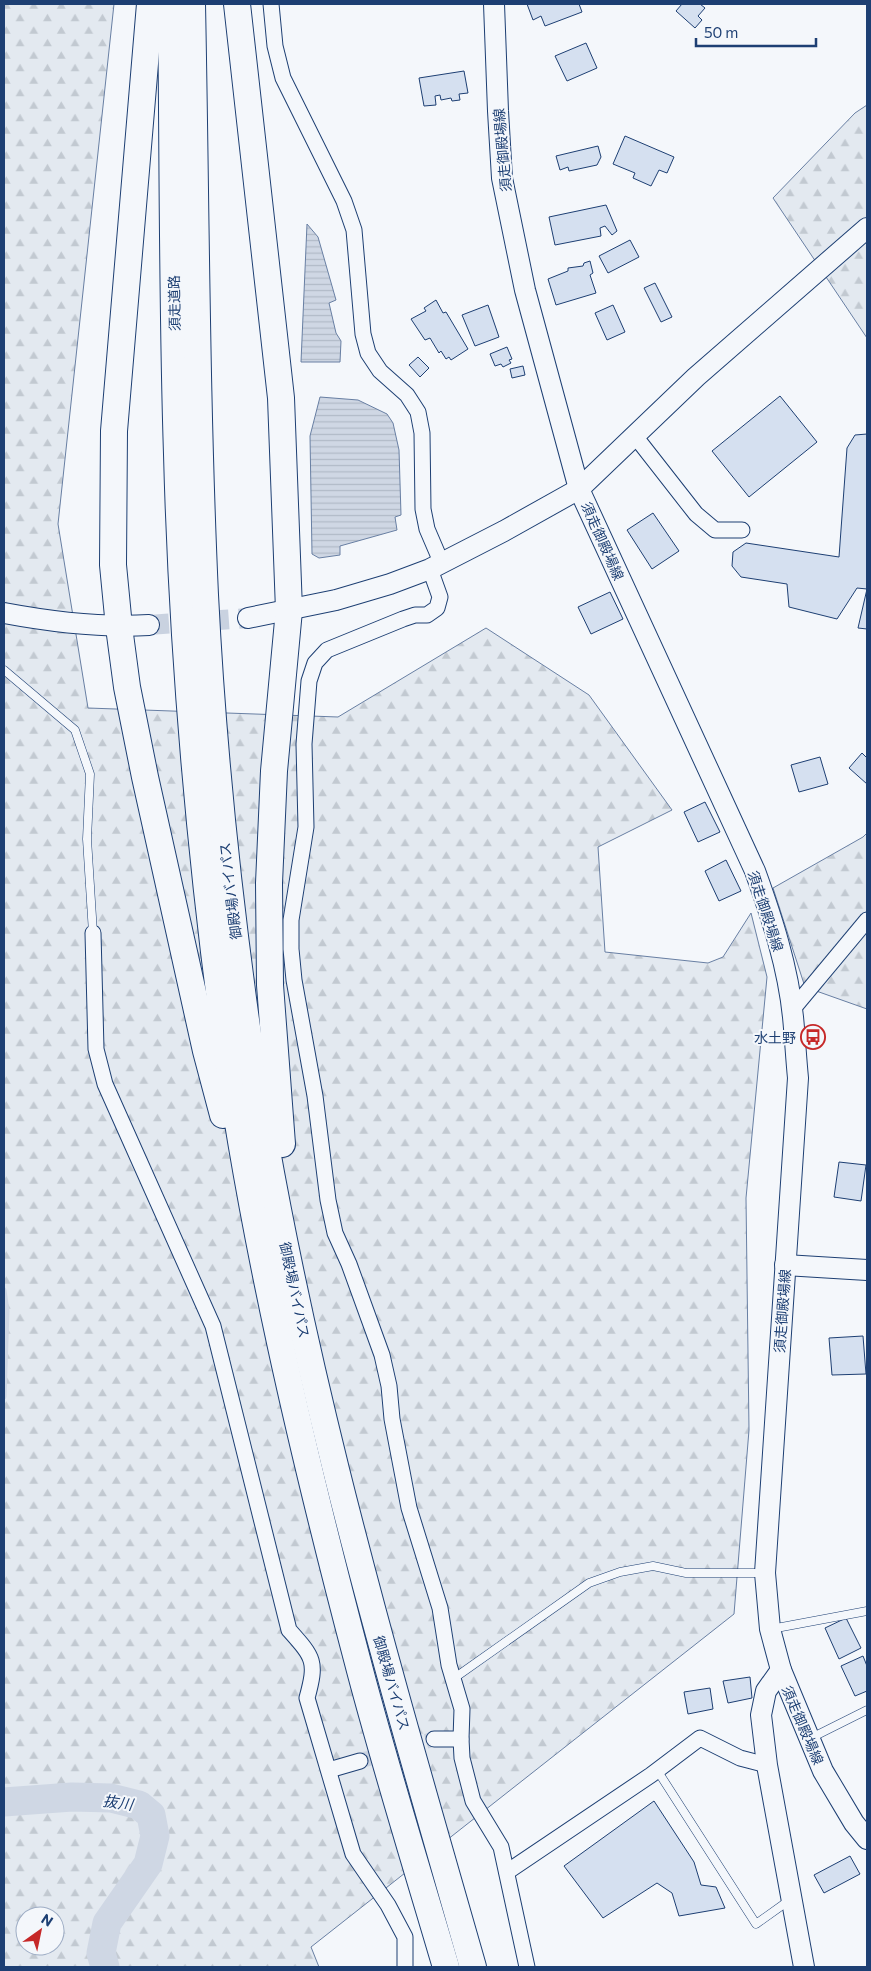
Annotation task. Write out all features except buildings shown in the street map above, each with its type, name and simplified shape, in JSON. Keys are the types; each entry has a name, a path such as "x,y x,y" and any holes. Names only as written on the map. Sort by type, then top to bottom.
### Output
{"highway":[{"path":"150,4 114,431 114,565 119,627 127,687 145,777 206,1051 283,1352"},
{"name":"須走道路","path":"171,4 176,453 194,599"},
{"name":"須走道路","path":"192,4 199,397 194,599"},
{"path":"237,4 282,398 289,610 274,771 269,884 270,985 284,1165 300,1283 320,1402"},
{"name":"御殿場バイパス","path":"194,599 193,742 223,1023 245,1164 303,1444 358,1661 446,1967"},
{"name":"御殿場バイパス","path":"194,599 214,724 225,851 245,1015 292,1285 382,1651 473,1967"}],"main road":[{"name":"須走御殿場線","path":"495,4 502,178 525,290 579,489 755,871 770,912 782,960 792,1010 798,1078 765,1573 770,1629 781,1670 823,1771 854,1823 867,1839"},
{"path":"248,618 336,600 390,584 436,566 579,489 696,377 867,228"},
{"path":"4,613 42,620 119,627 149,625"},
{"path":"785,1265 867,1270"},
{"path":"781,1670 766,1691 761,1715 767,1764 804,1967"}],"street":[{"path":"271,4 275,46 283,78 344,201 354,230 363,334 368,353 380,371 406,395 418,412 422,441 423,509 436,566 440,597 437,608 428,615 403,619 327,650 315,663 309,681 304,744 306,827 291,920 294,980 315,1096 331,1217 335,1233 349,1264 382,1354 389,1386 392,1419 402,1480 440,1608 449,1665 462,1709 462,1758 473,1801 502,1847 527,1967"},
{"path":"635,436 696,514 715,530 742,530"},
{"path":"792,1010 867,920"},
{"path":"93,933 96,1049 104,1084 212,1326 289,1630 309,1652 313,1674 307,1698 353,1854 388,1905 405,1937 405,1967"},
{"path":"507,1872 657,1770 700,1738 740,1758 767,1764"},
{"path":"434,1739 461,1739"},
{"path":"329,1770 360,1761"}],"lane":[{"path":"4,670 75,730 90,774 87,839 93,933"},
{"path":"453,1679 589,1583 620,1572 653,1566 686,1573 765,1573"},
{"path":"770,1629 867,1612"},
{"path":"809,1739 867,1710"},
{"path":"657,1770 756,1924 791,1898"}],"green space":[{"path":"4,4 114,4 58,524 88,708 338,717 486,628 589,695 672,810 598,847 605,952 708,963 723,957 751,913 767,977 746,1198 749,1430 734,1614 311,1947 319,1967 4,1967"},
{"path":"867,105 867,338 773,198 855,113"},
{"path":"867,833 867,1009 805,987 773,888"}],"shaded area":[{"path":"307,224 318,237 336,300 329,303 336,333 341,341 340,362 301,362"},
{"path":"320,397 358,400 387,414 393,423 399,450 401,515 395,517 397,530 340,546 340,555 319,558 312,554 310,436"}],"waterway":[{"path":"4,1290 7,1311 4,1397"},
{"name":"抜川","path":"4,1802 72,1797 111,1798 139,1805 151,1815 155,1836 148,1864 107,1923 101,1953 105,1967"}],"tunnel":[{"path":"149,625 248,618"},
{"path":"360,1761 434,1739"}],"place":[{"name":"水土野","path":"813,1037"}]}
